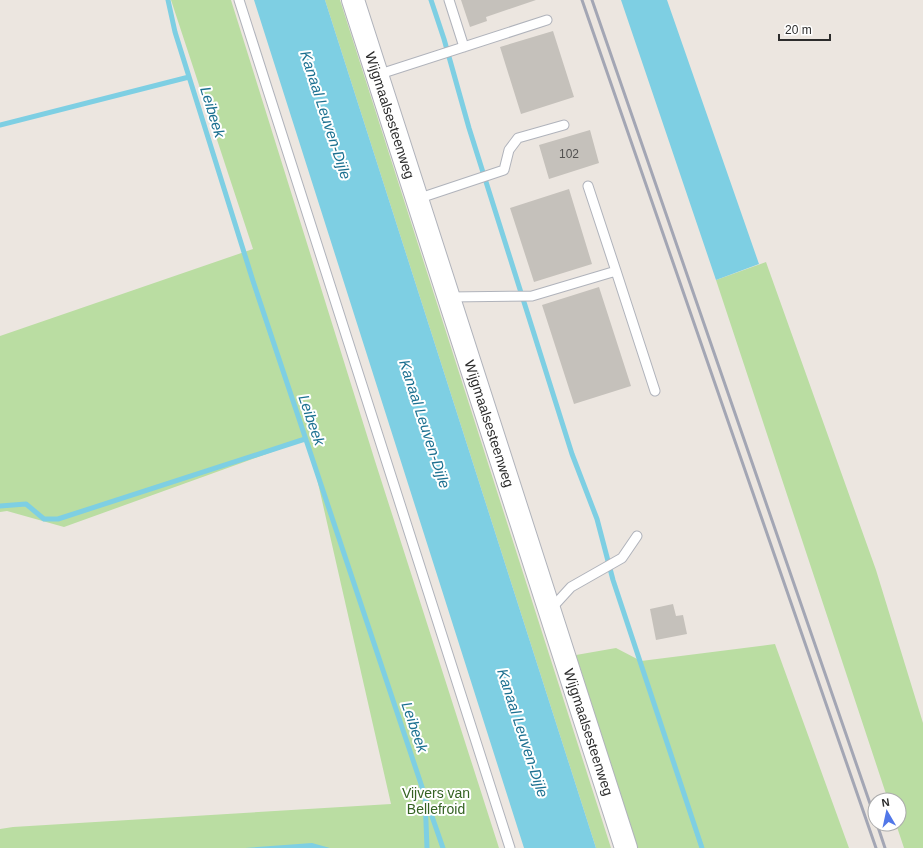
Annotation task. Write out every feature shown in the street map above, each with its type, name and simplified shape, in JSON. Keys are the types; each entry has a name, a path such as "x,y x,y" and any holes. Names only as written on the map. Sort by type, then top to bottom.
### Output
{"street":[{"name":"Wijgmaalsesteenweg","path":"353,0 626,848"}],"lane":[{"path":"239,0 510,848"},
{"path":"449,0 464,47"},
{"path":"377,75 547,20"},
{"path":"417,199 504,170 509,150 518,138 564,125"},
{"path":"588,186 655,391"},
{"path":"449,297 532,296 616,271"},
{"path":"550,610 571,587 599,570 620,560 637,536"}],"green space":[{"name":"Vijvers van Bellefroid","path":"171,0 231,0 375,461 499,848 0,848 0,829 13,827 391,804 308,439 64,527 7,511 0,512 0,336 253,249"},
{"path":"325,0 340,0 611,848 596,848"},
{"path":"766,262 876,570 923,723 923,848 904,848 899,832 907,832 907,792 885,792 716,280"},
{"path":"775,644 849,848 637,848 576,655 616,648 641,661"}],"water":[{"name":"Kanaal Leuven-Dijle","path":"254,0 325,0 596,848 524,848"},
{"path":"621,0 667,0 759,264 716,280"},
{"path":"312,843 330,848 245,848"}],"building":[{"path":"461,0 536,0 486,17 487,21 470,27"},
{"path":"553,31 574,97 521,114 500,47"},
{"path":"590,130 599,163 549,179 539,145"},
{"path":"569,189 592,264 534,282 510,208"},
{"path":"599,287 631,386 574,404 542,305"},
{"path":"673,604 676,616 683,615 687,634 656,640 650,609"}],"waterway":[{"name":"Leibeek","path":"168,0 175,32 253,281 425,796 427,848"},
{"path":"431,0 444,39 469,128 572,454 597,519 613,580 702,848"},
{"path":"0,125 189,77"},
{"path":"0,506 26,504 44,519 58,519 305,439"},
{"path":"427,802 443,848"}],"railway":[{"path":"582,0 876,848"},
{"path":"592,0 867,795"},
{"path":"880,832 885,848"}]}
